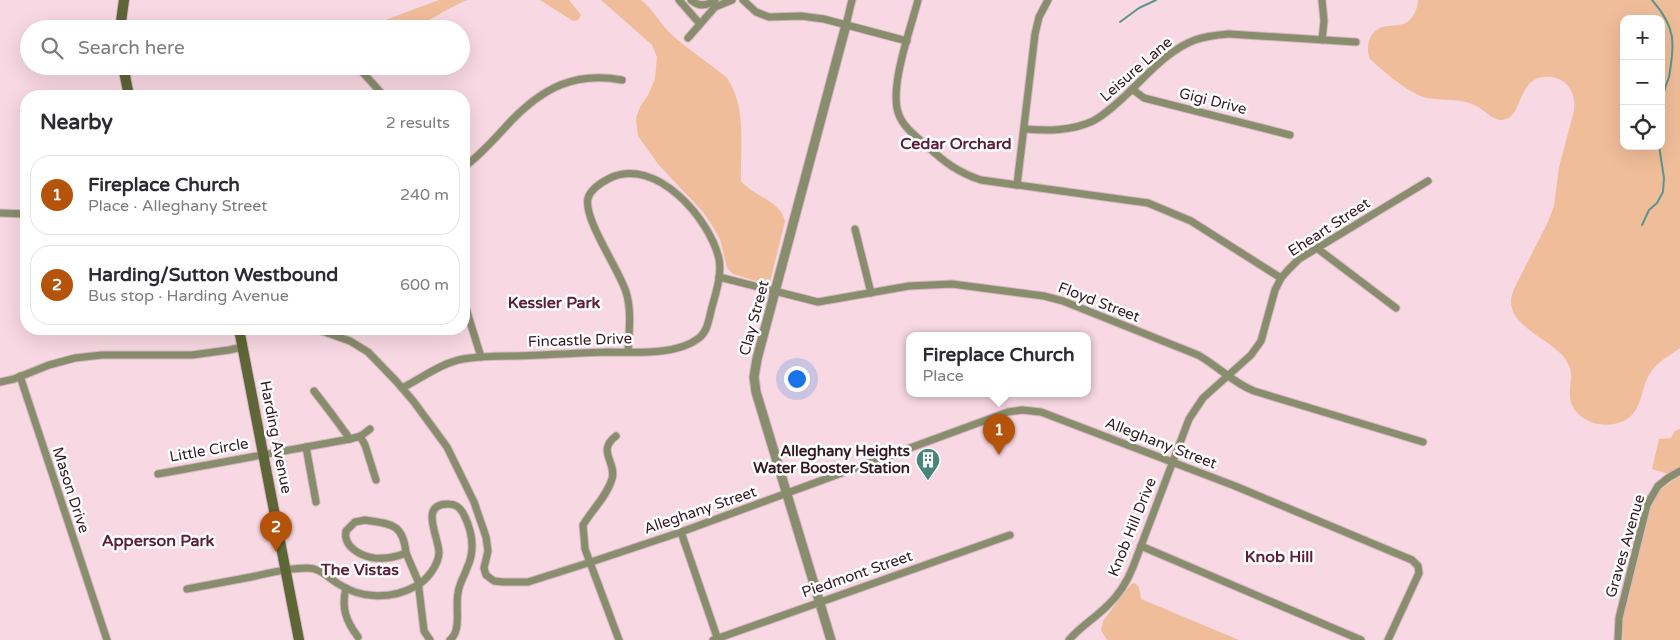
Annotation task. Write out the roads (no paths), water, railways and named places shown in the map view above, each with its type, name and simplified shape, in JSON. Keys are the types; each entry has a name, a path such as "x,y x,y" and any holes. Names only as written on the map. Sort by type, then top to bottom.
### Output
{"main road":[{"path":"121,20 124,0"},
{"path":"125,75 128,90"},
{"name":"Harding Avenue","path":"240,335 300,640"}],"street":[{"path":"679,0 700,24"},
{"path":"691,0 696,4 707,5 716,0"},
{"path":"688,38 715,7 732,0"},
{"path":"743,0 756,12 769,17 824,19 907,41"},
{"name":"Clay Street","path":"831,640 756,392 755,373 757,359 852,0"},
{"path":"918,0 896,83 896,108 904,124 946,164 958,172 981,180 1148,203 1191,221 1281,278"},
{"path":"1017,185 1035,34 1039,17 1048,0"},
{"path":"1322,0 1324,21 1322,40"},
{"name":"Leisure Lane","path":"1025,129 1060,130 1092,121 1108,112 1166,58 1182,46 1209,36 1229,34 1356,42"},
{"path":"365,75 379,90"},
{"path":"470,162 486,149 525,108 554,87 565,82 586,78 603,77 622,80"},
{"name":"Gigi Drive","path":"1132,89 1144,98 1290,135"},
{"name":"Fincastle Drive","path":"402,388 446,364 462,359 663,351 683,346 699,338 707,326 719,278 720,266 718,255 706,230 685,202 665,184 644,175 629,174 612,177 595,189 590,194 588,200 588,211 623,284 628,299 628,352"},
{"name":"Eheart Street","path":"1173,462 1189,418 1195,408 1226,376 1251,355 1261,342 1275,290 1281,278 1299,259 1428,180"},
{"path":"0,213 20,214"},
{"path":"856,229 871,293"},
{"path":"1318,249 1396,308"},
{"name":"Floyd Street","path":"719,278 818,302 909,286 952,284 1044,296 1198,355 1241,386 1254,392 1423,442"},
{"path":"470,321 481,357"},
{"path":"333,335 361,347 375,358 402,388"},
{"path":"0,382 60,361 84,356 172,356 207,353 243,346"},
{"name":"Mason Drive","path":"20,376 107,640"},
{"name":"Alleghany Street","path":"402,388 447,447 469,492 486,537 488,551 484,568 488,578 503,582 528,582 591,562 681,532 1008,412 1022,410 1041,412 1173,462 1412,560 1419,567 1418,577 1388,640"},
{"path":"314,391 350,439"},
{"name":"Little Circle","path":"158,474 350,439 360,436 370,429"},
{"path":"360,436 365,445 376,480"},
{"path":"616,436 607,447 613,477 583,525 585,549 620,640"},
{"path":"306,447 316,502"},
{"name":"Knob Hill Drive","path":"1069,640 1082,626 1107,606 1118,594 1130,575 1173,462"},
{"name":"Graves Avenue","path":"1618,640 1619,618 1647,505 1662,483 1680,471"},
{"path":"188,589 286,569 314,568 346,588 363,594 379,596 395,594 419,584 430,573 438,558 438,549 431,520 432,514 436,508 452,504 463,511 469,526 473,545 457,594 457,630 450,640"},
{"path":"406,553 383,558 362,554 353,549 348,543 345,537 346,531 351,525 363,520 392,524 400,530 406,553 419,584 424,631 430,640"},
{"path":"681,532 716,639"},
{"name":"Piedmont Street","path":"716,639 1010,535"},
{"path":"1141,546 1361,640"},
{"path":"346,588 343,602 345,615 358,637"}],"waterway":[{"path":"1120,22 1139,8 1156,0"},
{"path":"1652,0 1670,27 1673,45 1669,77 1663,96 1662,105"},
{"path":"1642,225 1649,210 1657,203 1663,192 1664,178 1660,150"}],"place":[{"name":"Fireplace Church","path":"999,455"},
{"name":"Alleghany Heights Water Booster Station","path":"928,481"},
{"name":"Harding/Sutton Westbound","path":"276,552"}],"district":[{"name":"Cedar Orchard","path":"956,144"},
{"name":"Kessler Park","path":"554,303"},
{"name":"Apperson Park","path":"158,541"},
{"name":"Knob Hill","path":"1279,557"},
{"name":"The Vistas","path":"360,570"}]}
